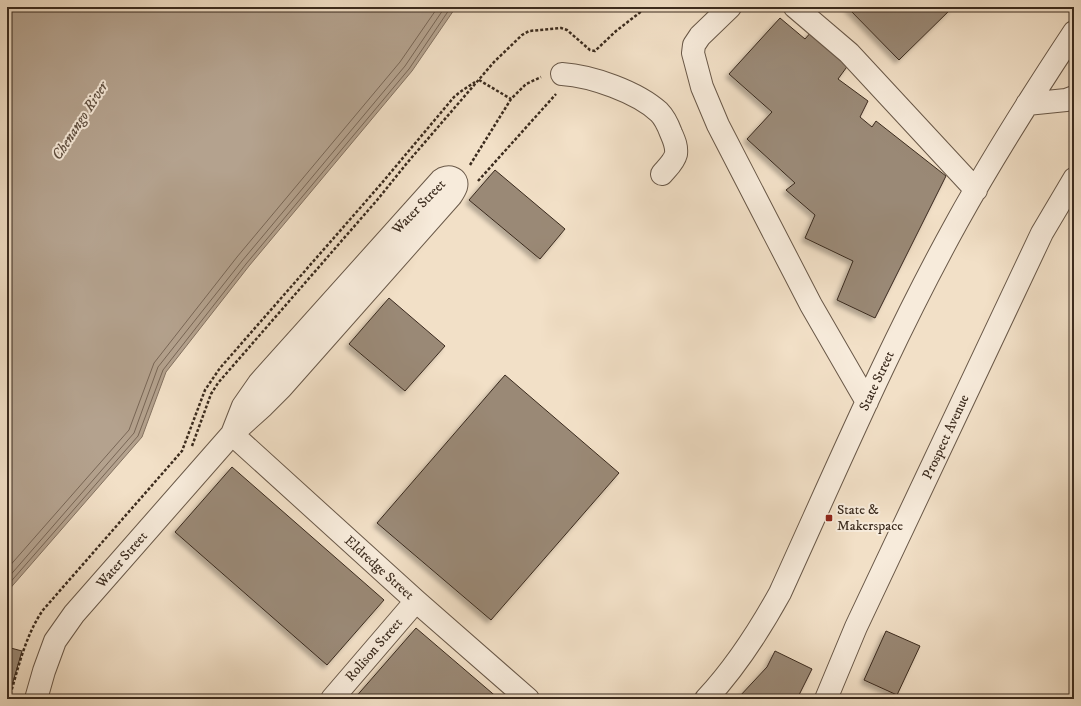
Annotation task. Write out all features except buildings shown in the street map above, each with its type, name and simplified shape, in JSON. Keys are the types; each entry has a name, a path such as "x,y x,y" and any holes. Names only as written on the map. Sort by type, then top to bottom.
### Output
{"street":[{"path":"730,7 700,36 694,45 694,53 702,87 718,125 811,305 867,402"},
{"path":"795,7 849,53 976,190"},
{"name":"State Street","path":"706,699 724,679 759,631 780,592 896,338 957,222 1027,104 1074,32"},
{"path":"562,74 577,76 609,86 643,101 658,112 664,119 675,143 676,150 673,161 662,174"},
{"path":"1027,104 1066,100 1074,97"},
{"name":"Water Street","path":"36,699 50,654 61,631 74,614 232,434 243,406 259,383 440,180 449,176 456,181"},
{"name":"Prospect Avenue","path":"826,699 856,627 1042,233 1074,179"},
{"name":"Eldredge Street","path":"232,434 416,601 528,699"},
{"name":"Rolison Street","path":"332,699 416,601"}],"path":[{"path":"9,699 30,632 38,617 182,451 205,390 220,368 454,97 479,80 494,62 522,35 529,31 561,28 567,30 590,50 595,51 616,31 647,7"},
{"path":"456,181 470,165 511,99 526,84 534,80 562,74 561,86 558,93 535,116"},
{"path":"479,80 511,99"}],"water":[{"name":"Chenango River","path":"7,7 456,7 412,71 249,266 166,372 142,437 7,592"}],"place":[{"name":"State & Makerspace","path":"829,518"}]}
